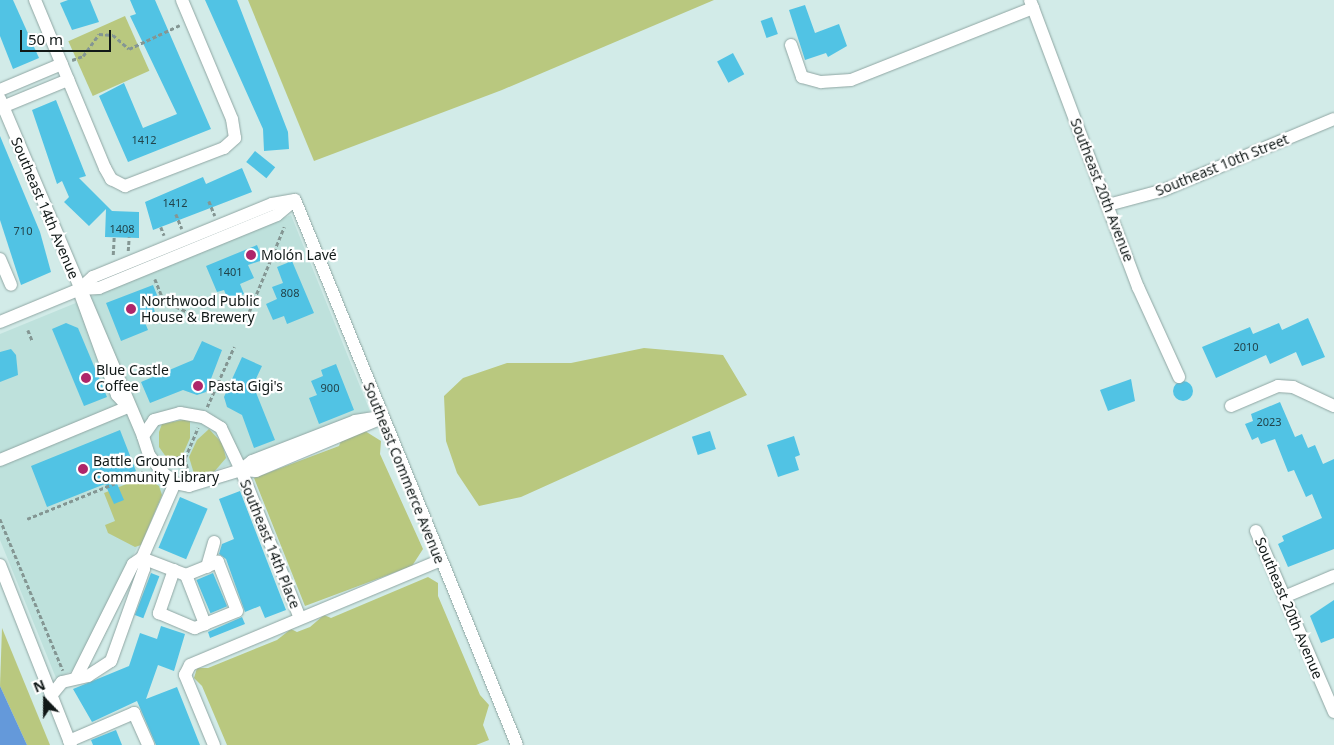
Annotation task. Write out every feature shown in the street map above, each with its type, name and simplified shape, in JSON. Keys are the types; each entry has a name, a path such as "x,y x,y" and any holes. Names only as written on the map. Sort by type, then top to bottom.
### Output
{"street":[{"path":"35,0 105,168 117,184 135,184 224,148 235,138 232,119 182,0"},
{"path":"791,45 802,77 821,82 851,80 1032,4"},
{"name":"Southeast 20th Avenue","path":"1032,4 1138,287 1180,377"},
{"path":"0,90 62,64"},
{"path":"1,105 68,80"},
{"name":"Southeast 14th Avenue","path":"1,105 80,289 84,315 117,395 128,407 143,436"},
{"name":"Southeast 10th Street","path":"1108,205 1164,190 1334,119"},
{"name":"Southeast Commerce Avenue","path":"80,289 100,288 268,219 295,200 439,561 516,745"},
{"path":"0,259 11,285"},
{"path":"0,322 80,289"},
{"path":"1231,406 1278,386 1293,387 1334,406"},
{"path":"0,460 128,407"},
{"path":"241,470 226,434 203,417 167,415 150,424 143,436 155,465 175,483 206,484 241,470 256,471 381,417"},
{"name":"Southeast 14th Place","path":"241,470 300,618"},
{"path":"54,692 77,676 133,564 142,558 175,483"},
{"name":"Southeast 20th Avenue","path":"1256,531 1334,712"},
{"path":"207,567 214,542"},
{"path":"142,558 174,570 186,575 218,562 237,611 194,628 159,613 174,570"},
{"path":"77,676 88,676 111,661 144,569 142,558"},
{"path":"214,745 185,670 300,618 439,561"},
{"path":"0,565 44,682 54,692 70,743 134,713 148,745"},
{"path":"186,575 205,624"},
{"path":"1284,597 1334,576"}],"path":[{"path":"62,64 83,56 99,34 113,34 128,49 191,21"},
{"path":"209,201 215,216"},
{"path":"176,214 183,230"},
{"path":"249,312 284,227"},
{"path":"161,228 165,237"},
{"path":"113,260 114,237"},
{"path":"128,255 129,237"},
{"path":"155,279 164,301 188,312"},
{"path":"28,330 32,340"},
{"path":"190,478 185,458 234,347"},
{"path":"168,468 177,457 185,458"},
{"path":"27,519 142,472"},
{"path":"0,519 63,670"},
{"path":"0,530 4,529"}],"shaded area":[{"path":"291,215 370,411 195,478 174,473 77,669 56,678 0,540 0,334"}],"green space":[{"path":"248,0 714,0 502,90 314,161"},
{"path":"125,16 149,71 93,96 68,41"},
{"path":"644,348 723,355 747,395 521,497 479,506 457,473 446,441 444,396 463,378 507,363 571,363"},
{"path":"190,420 190,438 183,454 169,461 159,447 159,432 162,424"},
{"path":"209,429 222,443 226,458 214,472 195,477 189,457 197,440"},
{"path":"365,431 381,441 380,454 423,549 412,566 305,606 254,478 339,446 341,441"},
{"path":"144,477 159,486 162,495 141,545 135,547 108,533 105,525 115,521 104,493"},
{"path":"428,577 438,583 438,596 480,695 489,705 483,725 489,740 476,745 227,745 202,686 194,678 197,668 208,668 277,640 291,629 297,632 310,627 324,615 331,618"},
{"path":"2,628 50,745 27,745 0,686"}],"water":[{"path":"0,686 27,745 0,745"}],"building":[{"path":"0,0 13,0 39,58 13,69 0,36"},
{"path":"68,0 90,0 99,22 72,30 60,3"},
{"path":"130,0 155,0 211,129 128,162 99,96 124,83 143,128 177,114 130,16 136,14"},
{"path":"205,0 237,0 288,132 289,149 264,151 263,129"},
{"path":"805,5 815,33 839,24 847,46 828,57 826,53 805,60 789,10"},
{"path":"772,17 778,34 767,38 761,21"},
{"path":"733,53 744,74 728,83 717,61"},
{"path":"56,100 86,176 79,178 112,211 139,212 139,238 105,237 106,209 89,226 64,202 69,197 62,181 57,184 32,110"},
{"path":"0,136 40,232 51,272 21,285 0,220"},
{"path":"255,151 275,167 266,178 246,162"},
{"path":"242,168 252,192 153,230 145,202 203,177 206,184"},
{"path":"257,245 263,260 248,265 254,278 240,284 244,294 228,300 224,290 217,292 206,266"},
{"path":"292,261 314,313 287,324 284,316 273,320 266,304 277,299 272,287 283,283 277,267"},
{"name":"Northwood Public House & Brewery","path":"153,285 159,300 152,303 156,315 144,320 148,330 121,341 106,303"},
{"path":"1308,318 1325,357 1302,366 1296,352 1270,364 1266,355 1216,378 1202,347 1250,327 1253,334 1279,323 1282,330"},
{"path":"66,323 78,328 107,397 84,406 52,329"},
{"path":"202,341 222,350 206,392 197,395 183,390 150,403 141,382 193,360"},
{"path":"11,349 16,355 18,375 0,382 0,352"},
{"path":"242,357 262,366 253,385 275,440 254,448 242,415 227,407 224,397"},
{"path":"336,364 354,410 319,424 309,398 317,395 311,381 323,376 321,370"},
{"path":"1131,379 1135,401 1108,411 1100,390"},
{"path":"1183,381 1190,384 1193,391 1190,398 1183,401 1176,398 1173,391 1176,384"},
{"path":"1280,402 1295,437 1302,434 1308,448 1315,445 1323,464 1334,459 1334,549 1288,567 1278,544 1284,541 1282,536 1322,518 1312,494 1306,497 1294,470 1288,472 1275,439 1261,444 1258,437 1252,440 1245,424 1253,421 1251,414"},
{"name":"Battle Ground Community Library","path":"120,430 136,471 115,479 124,500 114,504 105,484 47,507 31,466"},
{"path":"710,431 716,449 698,455 692,437"},
{"path":"794,436 800,455 795,457 799,470 778,477 767,445"},
{"path":"240,491 286,610 265,618 260,606 245,612 226,559 219,554 222,544 234,539 219,499"},
{"path":"180,497 208,509 186,559 159,548"},
{"path":"151,573 159,576 143,618 135,615"},
{"path":"213,573 227,606 210,613 196,580"},
{"path":"1334,600 1334,638 1321,643 1310,616"},
{"path":"242,617 245,624 210,638 208,632"},
{"path":"161,626 185,634 174,671 158,665 146,699 177,687 200,745 156,745 137,701 92,722 73,689 129,666 140,633 157,639"},
{"path":"116,730 122,745 93,745 91,740"}],"place":[{"name":"Molón Lavé","path":"251,255"},
{"name":"Northwood Public House & Brewery","path":"131,309"},
{"name":"Blue Castle Coffee","path":"86,378"},
{"name":"Pasta Gigi's","path":"198,386"},
{"name":"Battle Ground Community Library","path":"83,469"}]}
